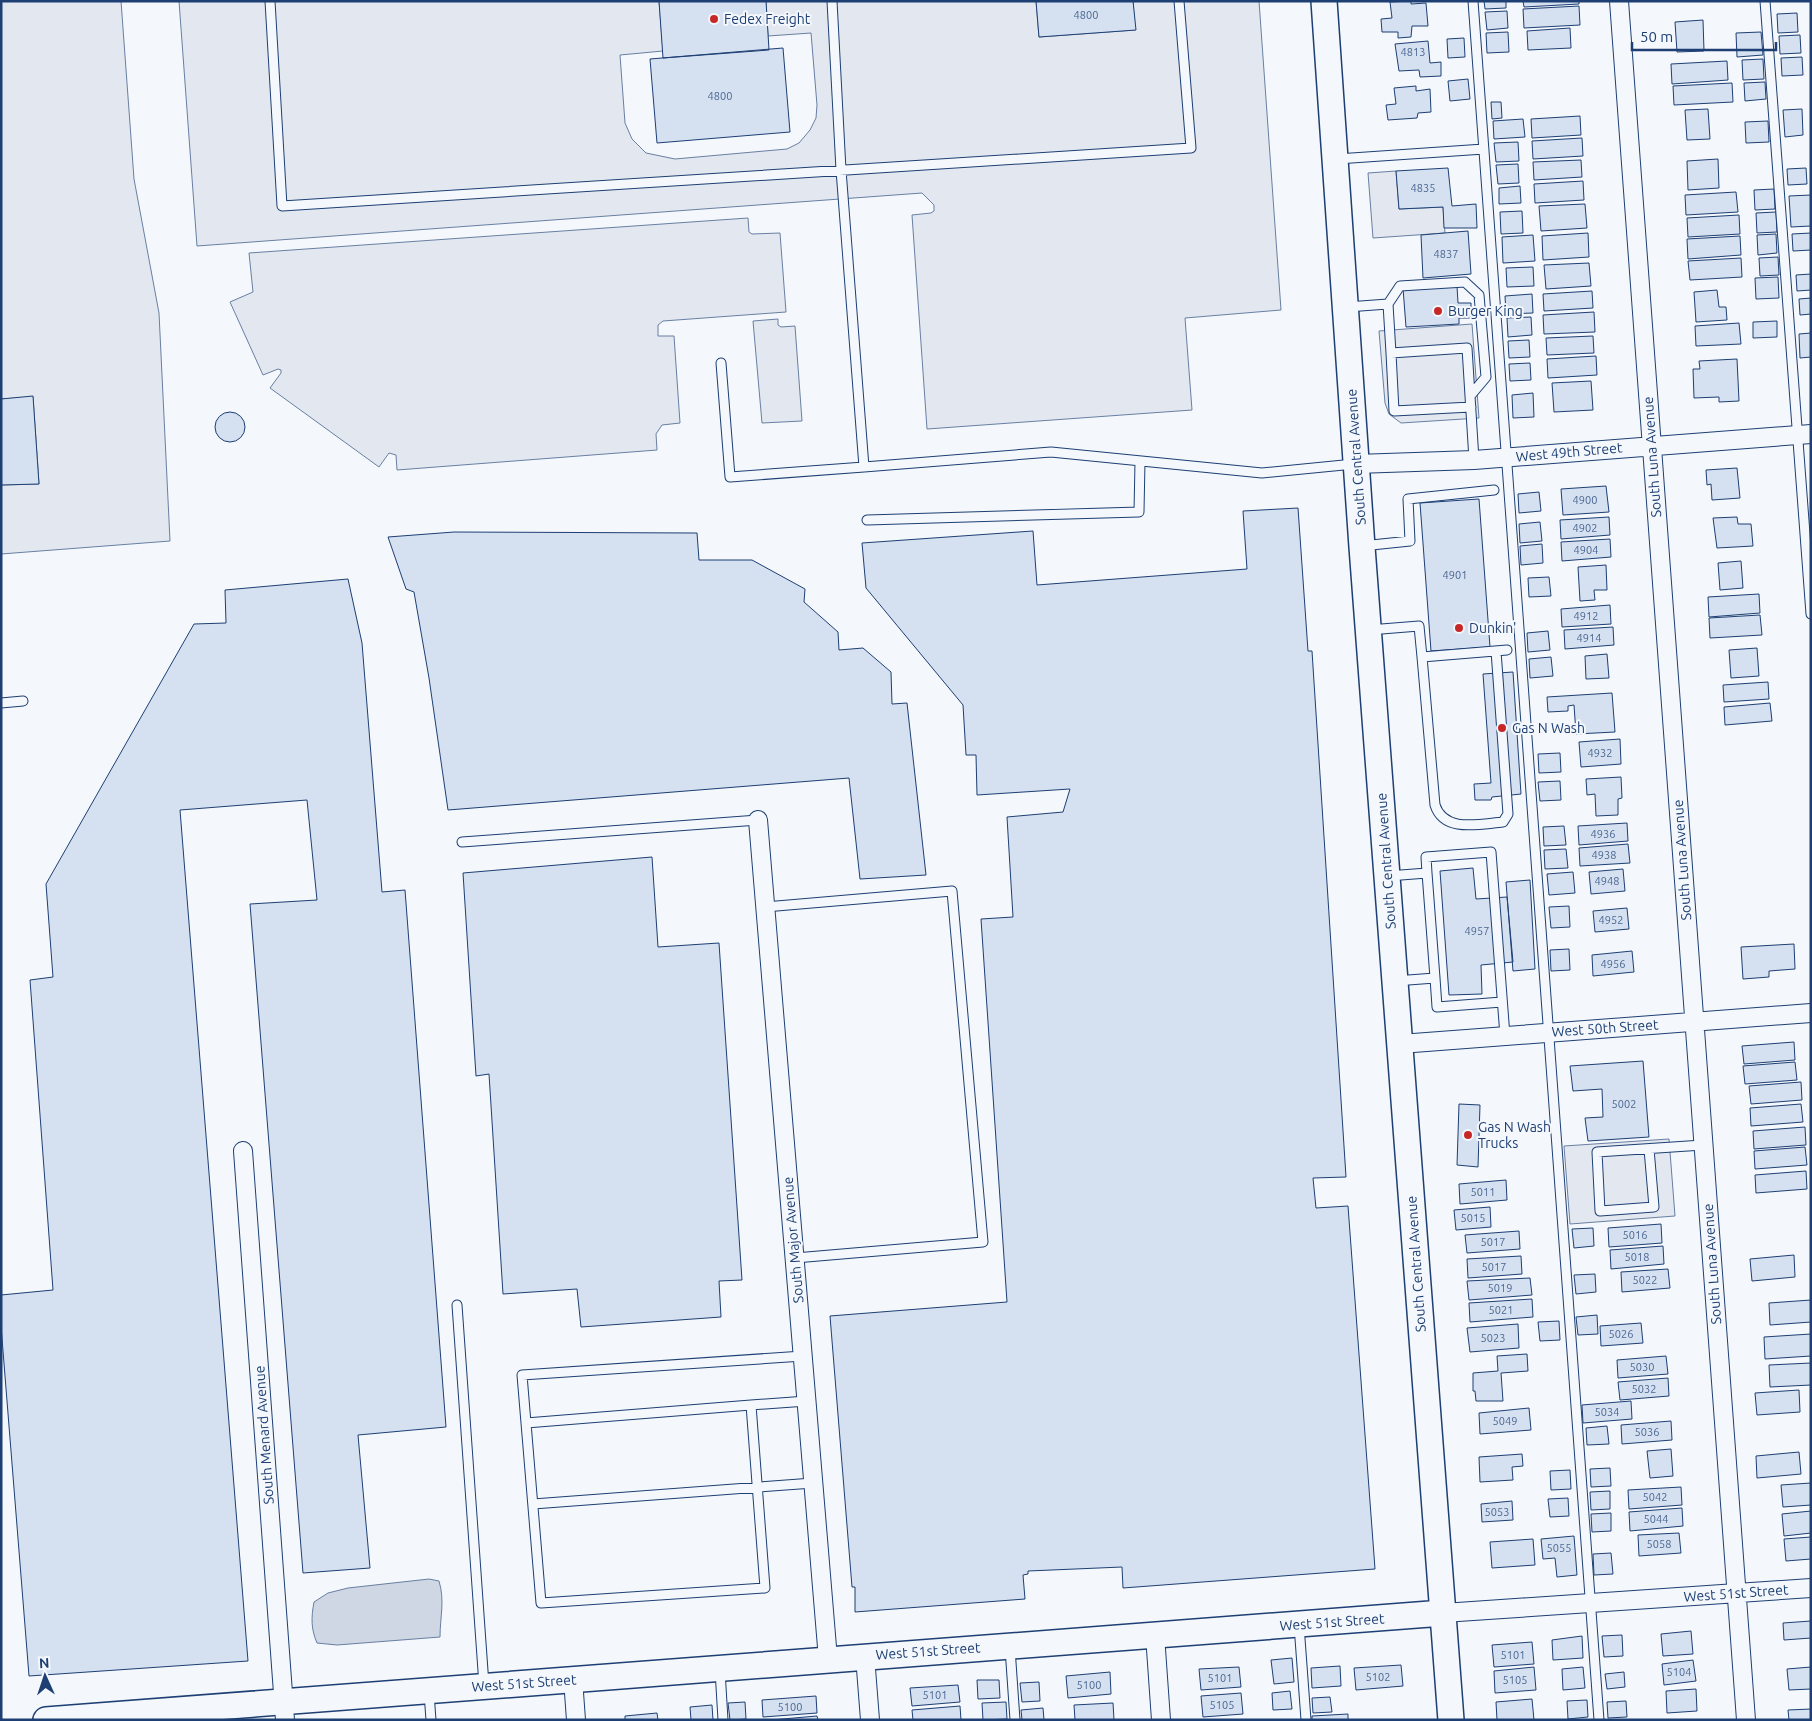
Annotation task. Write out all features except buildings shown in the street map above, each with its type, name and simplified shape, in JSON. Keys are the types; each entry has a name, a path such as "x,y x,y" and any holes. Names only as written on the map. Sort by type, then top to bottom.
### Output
{"main road":[{"name":"South Central Avenue","path":"1324,1 1368,630 1451,1720"},
{"name":"West 51st Street","path":"46,1720 284,1711 429,1690 1442,1614"}],"street":[{"name":"South Luna Avenue","path":"1618,1 1746,1720"},
{"name":"West 49th Street","path":"1356,464 1474,460 1804,434"},
{"name":"South Major Avenue","path":"758,820 828,1659"},
{"name":"West 50th Street","path":"1400,1044 1811,1013"},
{"name":"South Menard Avenue","path":"243,1151 284,1711"},
{"name":"West 51st Street","path":"1442,1614 1811,1588"},
{"path":"1155,1635 1161,1720"},
{"path":"865,1656 870,1720"},
{"path":"574,1679 576,1720"}],"lane":[{"path":"270,1 282,206 1191,148 1179,1"},
{"path":"832,1 841,170 864,468"},
{"path":"1473,1 1599,1720"},
{"path":"1764,1 1804,434 1811,614"},
{"path":"1335,159 1484,149"},
{"path":"1470,396 1486,377 1479,295 1465,282 1400,286 1388,304 1394,411 1471,407"},
{"path":"1345,307 1388,304"},
{"path":"1390,353 1467,348 1474,460"},
{"path":"721,363 730,477 1051,452 1262,473 1356,464"},
{"path":"868,520 1139,512 1140,462"},
{"path":"1362,546 1410,542 1408,499 1494,490"},
{"path":"1368,630 1419,626 1435,805 1438,815 1449,822 1465,825 1503,822 1508,814 1496,651"},
{"path":"1422,657 1508,650"},
{"path":"1,703 23,701"},
{"path":"462,842 758,820"},
{"path":"1502,1002 1437,1007 1426,857 1491,852 1505,1036"},
{"path":"1387,876 1427,873"},
{"path":"765,906 952,891 982,1233 982,1242 794,1258"},
{"path":"1395,982 1434,978"},
{"path":"1649,1149 1654,1207 1600,1211 1597,1152 1703,1145"},
{"path":"457,1305 484,1686"},
{"path":"751,1405 765,1588 540,1603 522,1375 803,1356"},
{"path":"526,1424 806,1401"},
{"path":"532,1504 813,1483"},
{"path":"1299,1624 1306,1720"},
{"path":"1010,1645 1015,1720"},
{"path":"720,1667 723,1720"},
{"path":"429,1690 431,1720"}],"shaded area":[{"path":"1,1 121,1 134,179 159,313 170,541 1,554 1,485 39,484 33,397 1,399"},
{"path":"179,1 659,1 663,51 620,55 625,123 632,139 646,153 675,159 787,149 799,143 810,130 816,118 817,105 811,33 768,36 766,1 1036,1 1039,37 1135,30 1133,1 1259,1 1281,310 1185,318 1192,410 927,429 912,215 931,213 934,211 934,205 922,193 197,246"},
{"path":"1396,171 1399,209 1443,207 1445,233 1373,238 1368,173"},
{"path":"748,218 749,232 752,234 780,233 786,312 663,321 658,325 658,336 674,336 680,423 662,425 656,434 657,450 397,470 396,455 389,453 379,467 270,388 281,373 281,370 278,369 263,375 230,302 253,292 249,253"},
{"path":"778,319 778,325 781,327 795,326 802,421 762,423 753,321"},
{"path":"1472,324 1479,418 1401,423 1389,414 1385,403 1379,331"},
{"path":"1669,1139 1675,1216 1570,1224 1564,1146"},
{"path":"429,1579 439,1581 441,1588 440,1637 337,1645 317,1643 312,1623 314,1602 328,1593 348,1588"}],"place":[{"name":"Fedex Freight","path":"714,19"},
{"name":"Burger King","path":"1438,311"},
{"name":"Dunkin'","path":"1459,628"},
{"name":"Gas N Wash","path":"1502,728"},
{"name":"Gas N Wash Trucks","path":"1468,1135"}]}
